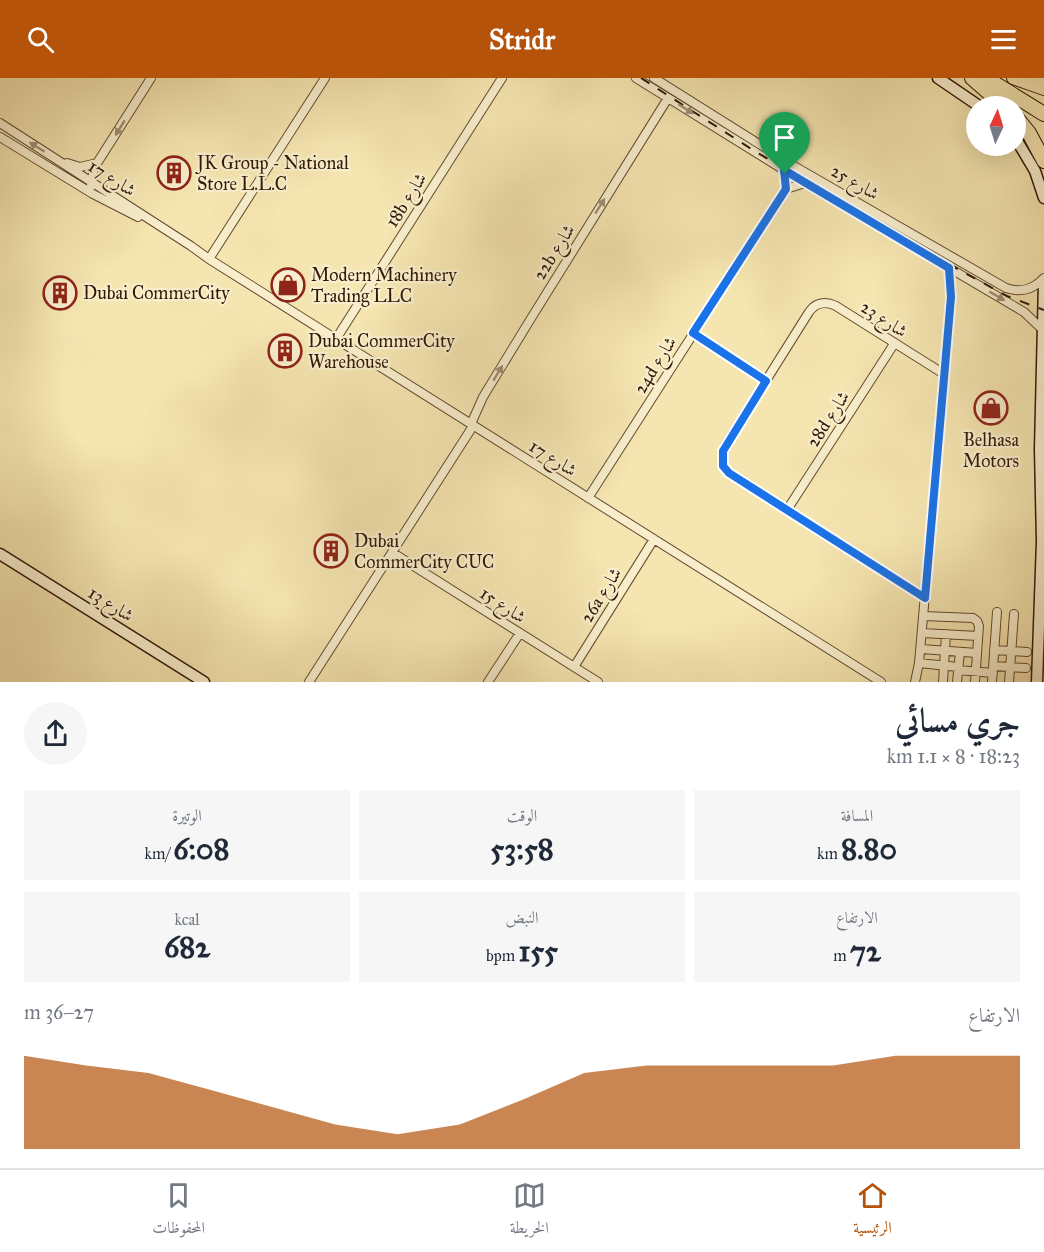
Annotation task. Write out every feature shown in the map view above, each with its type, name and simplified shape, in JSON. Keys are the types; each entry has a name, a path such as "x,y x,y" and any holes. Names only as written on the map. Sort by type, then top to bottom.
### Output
{"highway":[{"path":"972,78 993,96"},
{"path":"986,78 1044,114"},
{"path":"1034,78 1044,84"},
{"path":"1026,129 1044,160"}],"main road":[{"path":"1013,78 1044,89"}],"street":[{"path":"93,194 91,182 97,163 151,78"},
{"path":"209,259 325,78"},
{"name":"18b شارع","path":"336,339 502,78"},
{"name":"شارع 25","path":"636,78 805,183 1024,312 1042,329"},
{"name":"شارع 25","path":"654,78 794,166 962,264 1006,288 1018,291"},
{"path":"938,78 966,97"},
{"name":"22b شارع","path":"309,682 393,553 472,425 483,397 668,99"},
{"name":"شارع 17","path":"0,123 209,259 881,682"},
{"name":"شارع 17","path":"0,137 93,194 140,218 184,247 209,259"},
{"path":"1026,156 1035,171 1044,198"},
{"path":"58,160 80,167 97,163"},
{"path":"784,170 786,189 805,183"},
{"name":"24d شارع","path":"588,498 786,189"},
{"path":"915,682 921,649 951,297 949,268"},
{"path":"1013,306 1017,305 1021,298 1018,291 1033,288 1044,278"},
{"path":"951,297 958,283 966,279"},
{"path":"1037,682 1042,541 1040,459 1044,283"},
{"name":"شارع 23","path":"766,381 808,312 816,304 830,303 944,374"},
{"path":"693,333 766,381 723,451 723,466 729,473 925,598"},
{"name":"28d شارع","path":"787,510 894,344"},
{"name":"26a شارع","path":"574,667 654,539"},
{"name":"شارع 15","path":"393,553 598,682"},
{"name":"شارع 13","path":"0,554 204,682"},
{"path":"992,674 997,612"},
{"path":"1010,682 1014,614"},
{"path":"923,616 975,619 979,623 975,682"},
{"path":"488,682 520,633"},
{"path":"922,633 978,636"},
{"path":"943,682 946,634"},
{"path":"921,649 977,654 1027,652"},
{"path":"957,682 960,652"},
{"path":"919,665 944,666 992,674 1010,667 1026,668"},
{"path":"919,665 920,682"}],"railway":[{"path":"641,78 756,152 952,266 1007,296 1044,310"}],"place":[{"name":"JK Group - National Store L.L.C","path":"174,173"},
{"name":"Modern Machinery Trading LLC","path":"288,285"},
{"name":"Dubai CommerCity","path":"60,293"},
{"name":"Dubai CommerCity Warehouse","path":"285,351"},
{"name":"Belhasa Motors","path":"991,408"},
{"name":"Dubai CommerCity CUC","path":"331,551"}],"route":[{"path":"784,170 949,268 951,297 925,598 729,473 723,466 723,451 766,381 693,333 786,189 785,174 784,170"}]}
